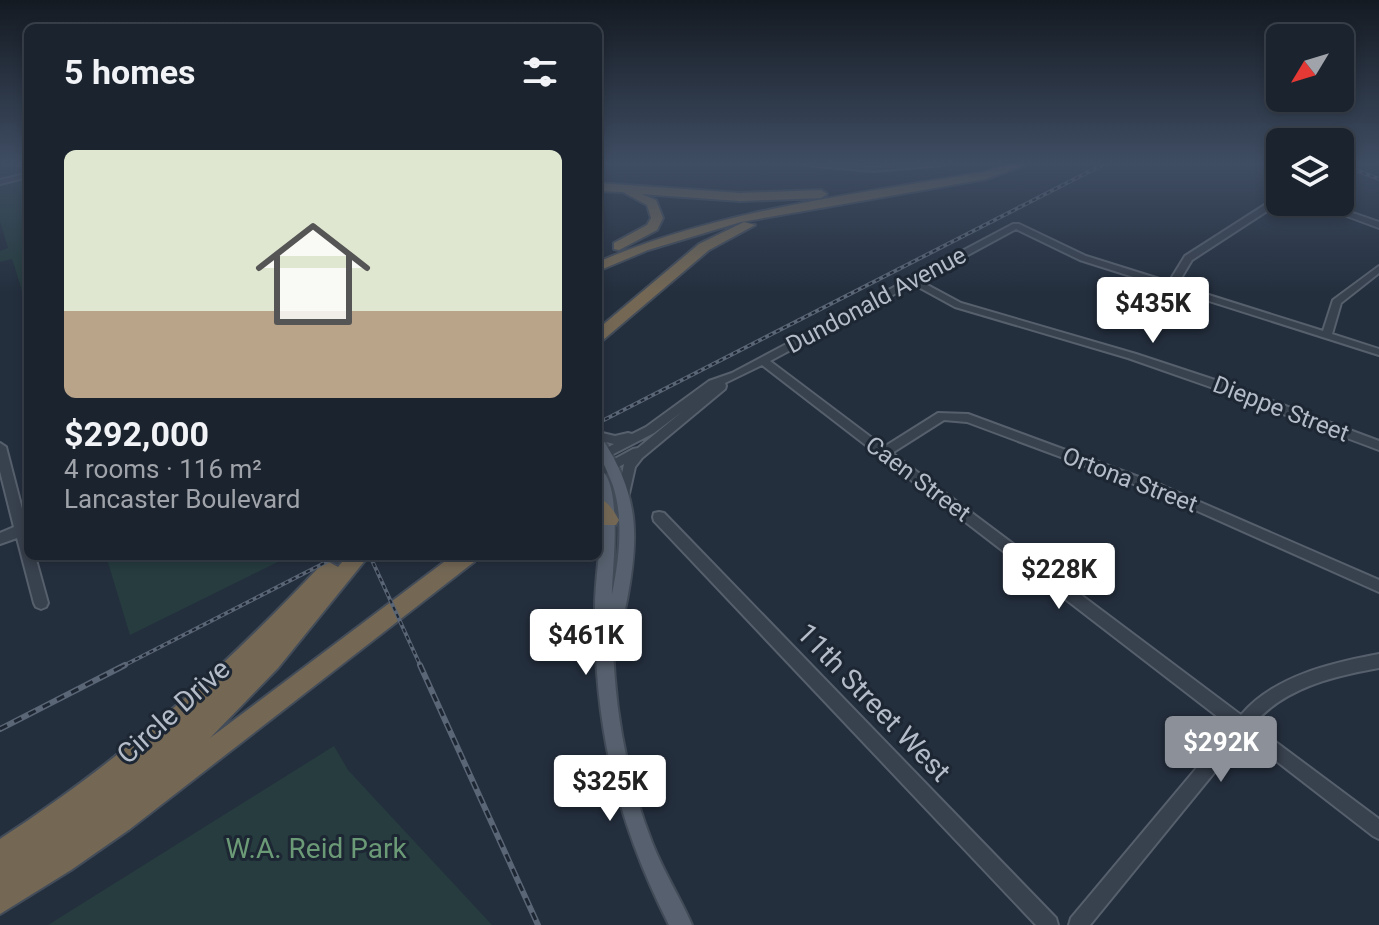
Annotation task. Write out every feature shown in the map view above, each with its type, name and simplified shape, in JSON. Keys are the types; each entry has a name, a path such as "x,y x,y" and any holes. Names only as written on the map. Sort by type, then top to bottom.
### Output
{"highway":[{"path":"602,257 642,233 657,218 655,206"},
{"path":"602,257 690,222 771,206"},
{"path":"602,265 675,234 751,215 809,206"},
{"path":"602,334 704,247 736,230 813,206"},
{"name":"Circle Drive","path":"0,877 121,796 175,754 301,629 355,560"},
{"path":"0,900 50,870 195,767 462,560"},
{"name":"Circle Drive","path":"0,855 100,787 181,720 253,652 329,570"}],"main road":[{"path":"604,455 624,495 628,530 626,561 606,656"},
{"path":"604,512 603,605 607,698 622,786 642,849 681,925"}],"street":[{"path":"1266,208 1188,258 1172,285 1379,352"},
{"path":"1353,216 1379,225"},
{"name":"Dundonald Avenue","path":"604,455 650,430 713,384 736,375 1016,226 1083,258 1172,285"},
{"path":"1327,335 1336,302 1379,269"},
{"name":"Dieppe Street","path":"912,280 958,305 1132,356 1379,446"},
{"name":"Caen Street","path":"762,360 1379,830"},
{"name":"Dundonald Avenue","path":"624,495 629,466 647,447 736,375"},
{"name":"Ortona Street","path":"883,453 942,416 968,418 1159,489 1379,586"},
{"name":"Dundonald Avenue","path":"602,437 615,440 650,430"},
{"path":"0,447 24,541"},
{"name":"Dundonald Avenue","path":"604,455 647,447"},
{"name":"11th Street West","path":"659,517 1049,925"},
{"path":"0,539 21,530"},
{"path":"29,560 41,603"},
{"path":"1078,925 1166,823 1239,726 1275,695 1315,674 1379,661"}],"green space":[{"path":"0,206 24,206 24,297 12,259 0,262 0,251 8,248 0,221"},
{"path":"107,560 282,560 130,635"},
{"name":"W.A. Reid Park","path":"334,746 348,770 492,925 48,925"}],"tunnel":[{"path":"329,570 337,560"}],"railway":[{"path":"602,421 1022,206"},
{"path":"121,667 330,560"},
{"path":"372,560 421,667"},
{"path":"0,729 125,665"},
{"path":"420,665 538,925"}]}
